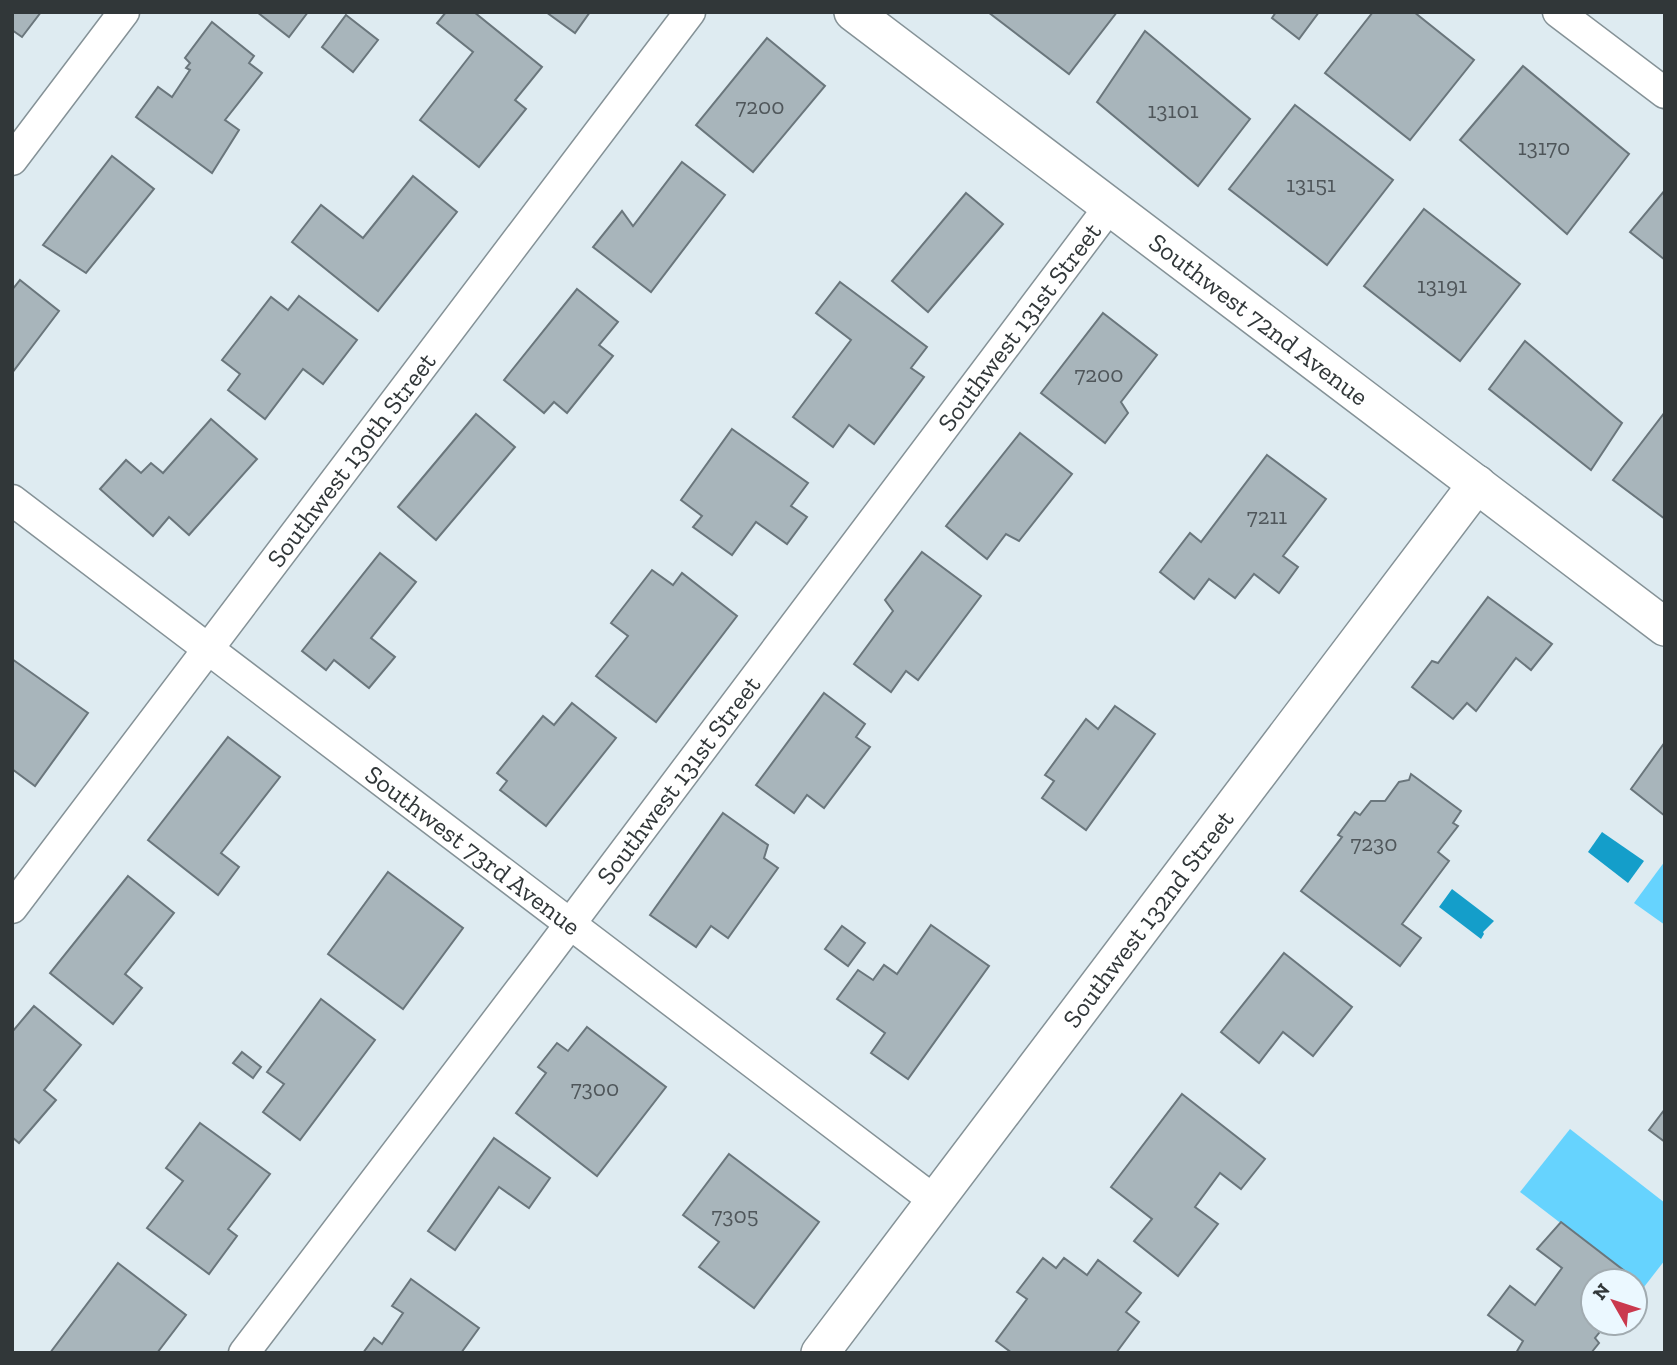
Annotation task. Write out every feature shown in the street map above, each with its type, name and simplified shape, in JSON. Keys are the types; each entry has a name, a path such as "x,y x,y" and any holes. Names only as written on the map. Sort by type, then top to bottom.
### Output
{"street":[{"path":"12,160 124,12"},
{"name":"Southwest 130th Street","path":"12,908 690,12"},
{"name":"Southwest 72nd Avenue","path":"853,12 1665,627"},
{"path":"1559,12 1665,93"},
{"name":"Southwest 131st Street","path":"244,1353 1110,206"},
{"name":"Southwest 132nd Street","path":"820,1353 1478,484"},
{"name":"Southwest 73rd Avenue","path":"12,500 935,1201"}],"shaded area":[{"path":"1602,832 1644,861 1628,883 1588,852"},
{"path":"1665,861 1665,925 1634,903"},
{"path":"1452,889 1494,921 1483,932 1481,939 1439,907"},
{"path":"1570,1129 1665,1203 1665,1260 1649,1281 1649,1267 1618,1267 1520,1192"}],"building":[{"path":"12,12 41,12 22,37 12,30"},
{"path":"257,12 308,12 289,37"},
{"path":"446,12 474,12 542,67 515,100 526,109 479,167 420,120 473,52 437,23"},
{"path":"546,12 590,12 575,33"},
{"path":"988,12 1117,12 1069,74"},
{"path":"1276,12 1319,12 1299,39 1272,18"},
{"path":"1373,12 1414,12 1474,60 1410,140 1325,73"},
{"path":"346,15 378,40 353,72 322,47"},
{"path":"212,22 254,56 249,63 262,73 225,120 239,130 212,173 136,117 158,87 172,97 190,70 186,68 190,63 185,58"},
{"path":"1145,31 1250,119 1198,186 1097,102"},
{"path":"767,38 825,86 753,172 696,125"},
{"path":"1523,66 1629,154 1567,234 1460,140"},
{"path":"1295,105 1393,180 1327,265 1229,189"},
{"path":"112,156 154,189 86,273 43,245"},
{"path":"682,162 725,195 651,292 593,247 622,211 633,226"},
{"path":"413,176 457,212 378,311 292,242 321,205 363,238"},
{"path":"1665,190 1665,260 1630,232"},
{"path":"966,193 1003,224 928,312 892,281"},
{"path":"1424,209 1520,284 1460,361 1364,286"},
{"path":"20,280 59,311 12,373 12,290"},
{"path":"840,282 927,347 911,368 924,377 874,444 849,425 833,447 793,417 851,340 816,313"},
{"path":"577,289 618,322 599,345 613,356 567,413 554,402 544,413 504,380"},
{"path":"299,296 357,340 323,384 303,369 265,419 228,390 240,374 222,360 271,297 288,310"},
{"path":"1103,313 1157,355 1121,402 1128,413 1105,443 1041,393"},
{"path":"1525,341 1622,423 1591,470 1489,389"},
{"path":"1665,412 1665,519 1613,480"},
{"path":"476,414 515,447 436,540 398,507"},
{"path":"211,419 257,459 189,535 169,517 153,536 100,489 126,460 141,473 151,463 163,473"},
{"path":"732,429 808,483 791,506 807,517 787,544 756,522 732,555 693,527 702,516 681,500"},
{"path":"1020,433 1072,474 1019,541 1006,534 987,559 946,526"},
{"path":"1267,455 1326,499 1283,556 1298,567 1279,593 1254,574 1235,598 1209,579 1194,599 1160,572 1190,533 1201,542"},
{"path":"922,552 981,596 918,680 906,671 891,692 854,664 893,611 885,600"},
{"path":"380,553 416,582 371,638 395,657 369,688 334,660 326,670 302,651"},
{"path":"652,570 673,585 682,573 737,616 656,722 596,676 628,636 611,623"},
{"path":"1488,597 1552,644 1531,670 1516,658 1476,711 1467,703 1453,719 1412,687 1432,661 1438,663"},
{"path":"12,659 88,713 35,786 12,769"},
{"path":"824,693 865,724 856,737 870,747 824,808 807,795 794,813 756,785"},
{"path":"572,703 616,738 546,826 500,790 507,781 497,773 543,716 554,725"},
{"path":"1115,706 1155,734 1086,830 1042,798 1054,781 1045,775 1086,719 1098,729"},
{"path":"228,737 280,777 221,853 239,867 218,895 148,840"},
{"path":"1665,742 1665,816 1631,789"},
{"path":"1411,774 1461,811 1453,823 1458,826 1438,852 1449,861 1402,924 1421,938 1400,966 1301,891 1342,837 1338,835 1355,812 1360,815 1371,801 1385,801 1399,782 1409,780"},
{"path":"723,813 768,845 764,858 778,868 728,938 711,926 696,947 650,915"},
{"path":"388,872 463,928 403,1009 328,954"},
{"path":"128,876 174,913 125,974 142,988 113,1024 50,973"},
{"path":"931,925 989,966 908,1079 871,1053 885,1033 837,999 858,970 873,980 884,965 897,974"},
{"path":"842,926 865,943 848,966 825,949"},
{"path":"1284,953 1352,1007 1313,1056 1283,1032 1259,1063 1221,1032"},
{"path":"321,999 375,1040 300,1140 263,1112 284,1084 267,1072"},
{"path":"34,1006 81,1045 44,1090 56,1100 19,1143 12,1137 12,1032"},
{"path":"587,1027 666,1087 597,1176 516,1113 546,1073 538,1067 557,1043 568,1051"},
{"path":"242,1052 261,1067 253,1078 233,1063"},
{"path":"1182,1094 1265,1159 1241,1189 1220,1173 1195,1207 1218,1224 1178,1276 1134,1241 1152,1219 1111,1187"},
{"path":"1665,1109 1665,1142 1649,1130"},
{"path":"200,1123 270,1174 228,1229 237,1236 209,1274 147,1228 183,1181 166,1168"},
{"path":"494,1138 550,1178 529,1208 499,1187 455,1250 428,1231"},
{"path":"729,1154 819,1222 754,1308 699,1267 719,1242 683,1215"},
{"path":"1561,1222 1620,1267 1579,1267 1579,1337 1596,1337 1599,1343 1591,1353 1516,1353 1523,1341 1488,1315 1510,1286 1535,1305 1562,1268 1537,1249"},
{"path":"1043,1258 1056,1268 1064,1258 1087,1275 1098,1260 1141,1293 1126,1312 1139,1322 1116,1353 1012,1353 996,1341 1027,1299 1017,1292"},
{"path":"118,1263 186,1315 157,1353 50,1353"},
{"path":"411,1279 479,1328 461,1353 363,1353 374,1338 382,1344 403,1313 392,1306"}]}
